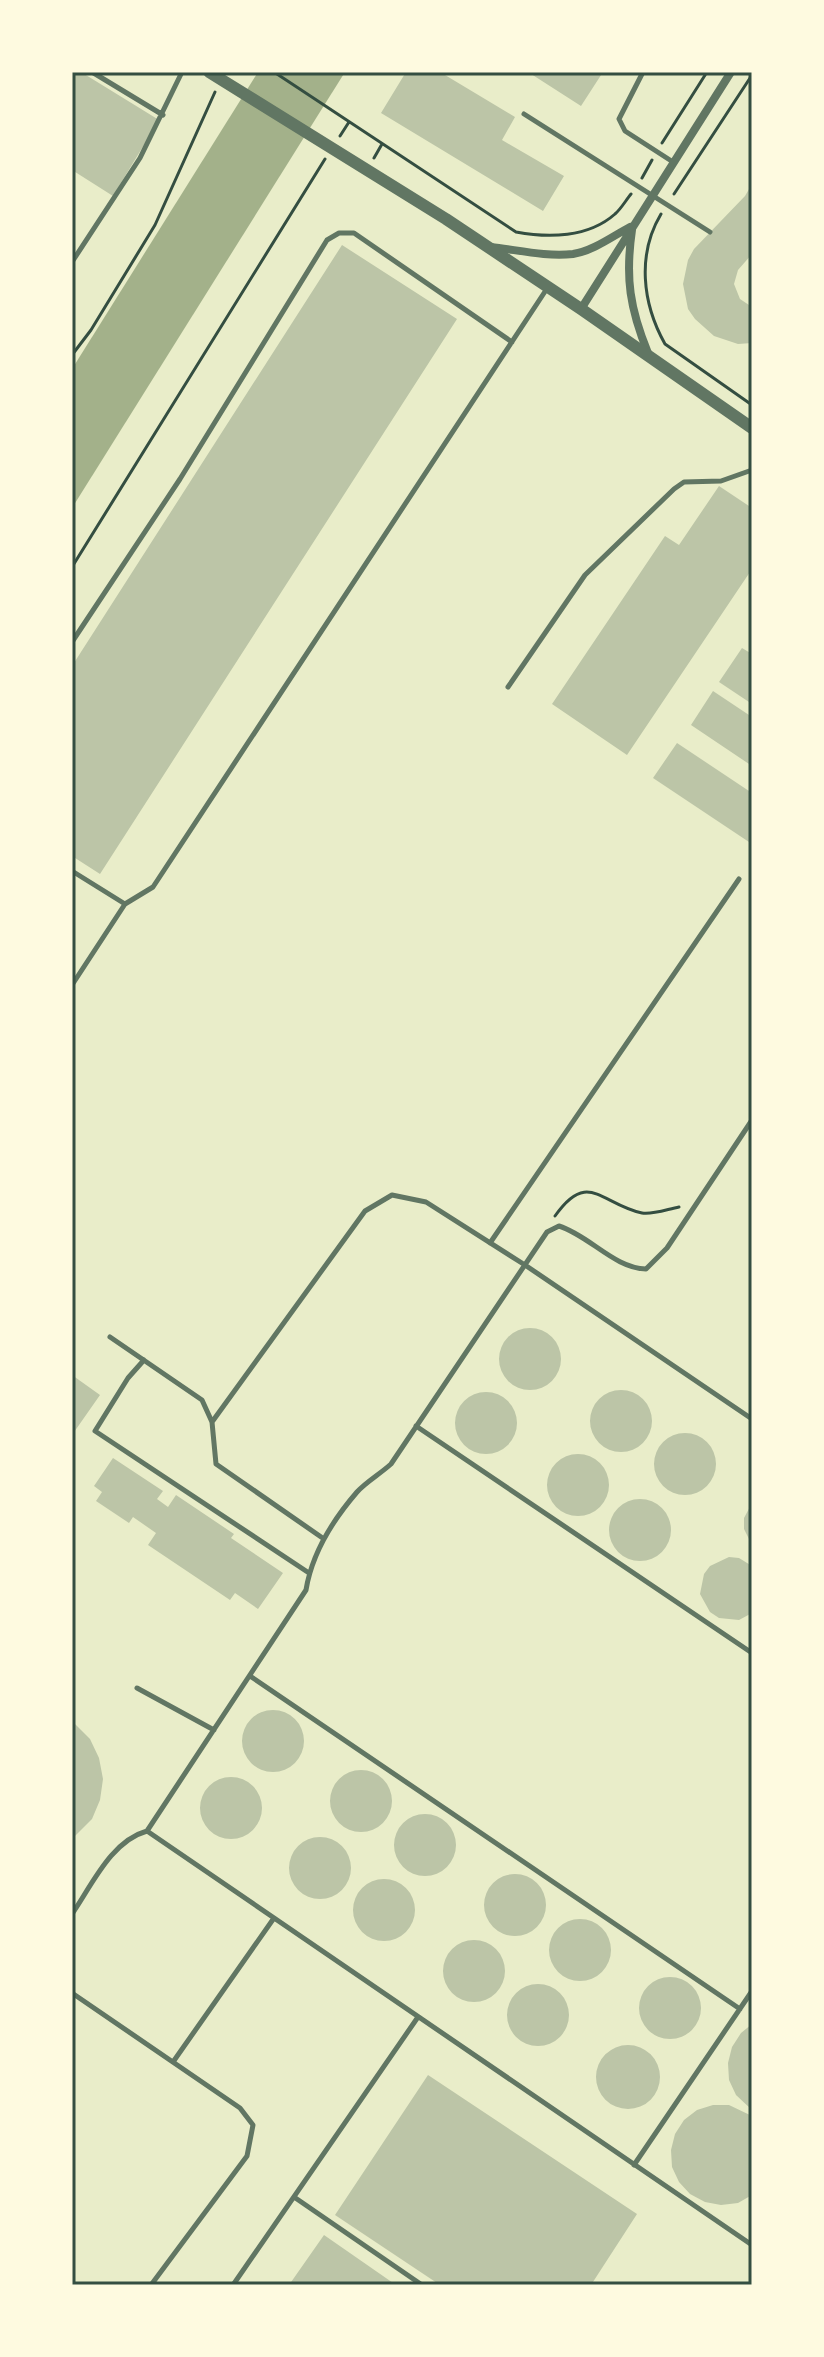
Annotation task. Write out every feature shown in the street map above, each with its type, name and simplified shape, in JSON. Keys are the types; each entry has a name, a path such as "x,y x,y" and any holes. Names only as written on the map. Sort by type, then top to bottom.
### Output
{"street":[{"path":"209,72 329,145 549,287 752,428"},
{"path":"581,309 731,72"},
{"path":"486,246 555,255 575,254 632,226"},
{"path":"632,226 627,260 631,307 649,356"}],"lane":[{"path":"92,72 163,115"},
{"path":"72,262 140,158 182,72"},
{"path":"643,72 619,119 625,131 673,162"},
{"path":"524,114 710,232"},
{"path":"72,642 180,479 327,240 339,233 354,233 512,342"},
{"path":"72,985 125,904 153,887 549,287"},
{"path":"508,687 585,575 674,489 684,482 721,481 752,470"},
{"path":"72,871 125,904"},
{"path":"490,1243 739,879"},
{"path":"72,1914 120,1845 133,1835 147,1831 306,1590 309,1573 324,1539 359,1490 391,1464 547,1232 559,1226 572,1230 632,1269 646,1269 667,1248 752,1120"},
{"path":"212,1422 365,1211 392,1195 426,1202 525,1265 752,1419"},
{"path":"110,1337 202,1400 212,1422 216,1464 324,1539"},
{"path":"144,1360 128,1378 95,1431 309,1573"},
{"path":"416,1426 752,1653"},
{"path":"250,1676 740,2009"},
{"path":"137,1688 214,1730"},
{"path":"147,1831 752,2245"},
{"path":"173,2062 274,1918"},
{"path":"634,2165 752,1991"},
{"path":"72,1993 240,2108 253,2125 247,2156 151,2285"},
{"path":"233,2285 418,2017"},
{"path":"294,2197 422,2285"}],"path":[{"path":"274,72 516,232 559,237 615,215 637,186 707,72"},
{"path":"752,75 667,204 650,233 646,249 649,309 665,344 752,405"},
{"path":"72,355 91,330 155,225 209,101"},
{"path":"72,567 329,145"},
{"path":"554,1216 567,1198 581,1191 603,1196 644,1213 696,1204"}],"shaded area":[{"path":"258,72 345,72 72,508 72,369"}],"building":[{"path":"72,72 81,72 159,120 113,196 72,170"},
{"path":"406,72 440,72 515,117 502,140 564,176 543,211 381,113"},
{"path":"528,72 603,72 581,106"},
{"path":"752,184 752,254 738,270 734,284 740,299 752,307 752,343 738,344 714,336 695,319 688,309 683,284 688,260 694,249 745,196"},
{"path":"342,245 457,319 100,874 72,856 72,666"},
{"path":"719,486 752,508 752,569 627,755 552,704 665,536 679,545"},
{"path":"742,648 752,654 752,704 719,682"},
{"path":"713,691 752,717 752,766 691,725"},
{"path":"677,743 752,793 752,844 653,778"},
{"path":"524,1328 536,1328 552,1337 559,1347 559,1371 552,1381 536,1390 524,1390 504,1376 499,1365 499,1353 513,1333"},
{"path":"72,1375 100,1395 72,1435"},
{"path":"615,1390 627,1390 643,1399 650,1409 650,1433 643,1443 627,1452 615,1452 595,1438 590,1427 590,1415 604,1395"},
{"path":"480,1392 492,1392 508,1401 515,1411 515,1435 508,1445 492,1454 480,1454 460,1440 455,1429 455,1417 469,1397"},
{"path":"679,1433 691,1433 707,1442 714,1452 714,1476 707,1486 691,1495 679,1495 659,1481 654,1470 654,1458 668,1438"},
{"path":"572,1454 584,1454 600,1463 607,1473 607,1497 600,1507 584,1516 572,1516 552,1502 547,1491 547,1479 561,1459"},
{"path":"113,1458 163,1491 157,1499 168,1507 176,1495 234,1534 231,1538 283,1573 258,1609 235,1593 230,1600 148,1545 156,1533 133,1517 129,1523 96,1501 102,1492 94,1486"},
{"path":"634,1499 646,1499 662,1508 669,1518 669,1542 662,1552 646,1561 634,1561 614,1547 609,1536 609,1524 623,1504"},
{"path":"752,1503 752,1545 744,1529 744,1518"},
{"path":"729,1557 739,1558 752,1566 752,1613 739,1620 719,1618 710,1612 700,1594 704,1574 710,1566"},
{"path":"267,1710 279,1710 295,1719 302,1729 302,1753 295,1763 279,1772 267,1772 247,1758 242,1747 242,1735 256,1715"},
{"path":"72,1721 90,1739 99,1758 103,1779 100,1800 92,1819 72,1839"},
{"path":"355,1770 367,1770 383,1779 390,1789 390,1813 383,1823 367,1832 355,1832 335,1818 330,1807 330,1795 344,1775"},
{"path":"225,1777 237,1777 253,1786 260,1796 260,1820 253,1830 237,1839 225,1839 205,1825 200,1814 200,1802 214,1782"},
{"path":"419,1814 431,1814 447,1823 454,1833 454,1857 447,1867 431,1876 419,1876 399,1862 394,1851 394,1839 408,1819"},
{"path":"314,1837 326,1837 342,1846 349,1856 349,1880 342,1890 326,1899 314,1899 294,1885 289,1874 289,1862 303,1842"},
{"path":"509,1874 521,1874 537,1883 544,1893 544,1917 537,1927 521,1936 509,1936 489,1922 484,1911 484,1899 498,1879"},
{"path":"378,1879 390,1879 406,1888 413,1898 413,1922 406,1932 390,1941 378,1941 358,1927 353,1916 353,1904 367,1884"},
{"path":"574,1919 586,1919 602,1928 609,1938 609,1962 602,1972 586,1981 574,1981 554,1967 549,1956 549,1944 563,1924"},
{"path":"468,1940 480,1940 496,1949 503,1959 503,1983 496,1993 480,2002 468,2002 448,1988 443,1977 443,1965 457,1945"},
{"path":"664,1977 676,1977 692,1986 699,1996 699,2020 692,2030 676,2039 664,2039 644,2025 639,2014 639,2002 653,1982"},
{"path":"532,1984 544,1984 560,1993 567,2003 567,2027 560,2037 544,2046 532,2046 512,2032 507,2021 507,2009 521,1989"},
{"path":"752,2024 752,2110 736,2095 729,2080 728,2063 732,2047"},
{"path":"628,2045 646,2051 654,2059 660,2077 654,2095 646,2103 628,2109 610,2103 602,2095 596,2077 602,2059 610,2051"},
{"path":"428,2075 637,2214 591,2285 440,2285 335,2215"},
{"path":"713,2105 729,2105 752,2116 752,2195 738,2203 721,2205 705,2202 690,2194 679,2182 672,2167 671,2150 675,2134 684,2120 697,2110"},
{"path":"324,2235 396,2285 289,2285"}]}
